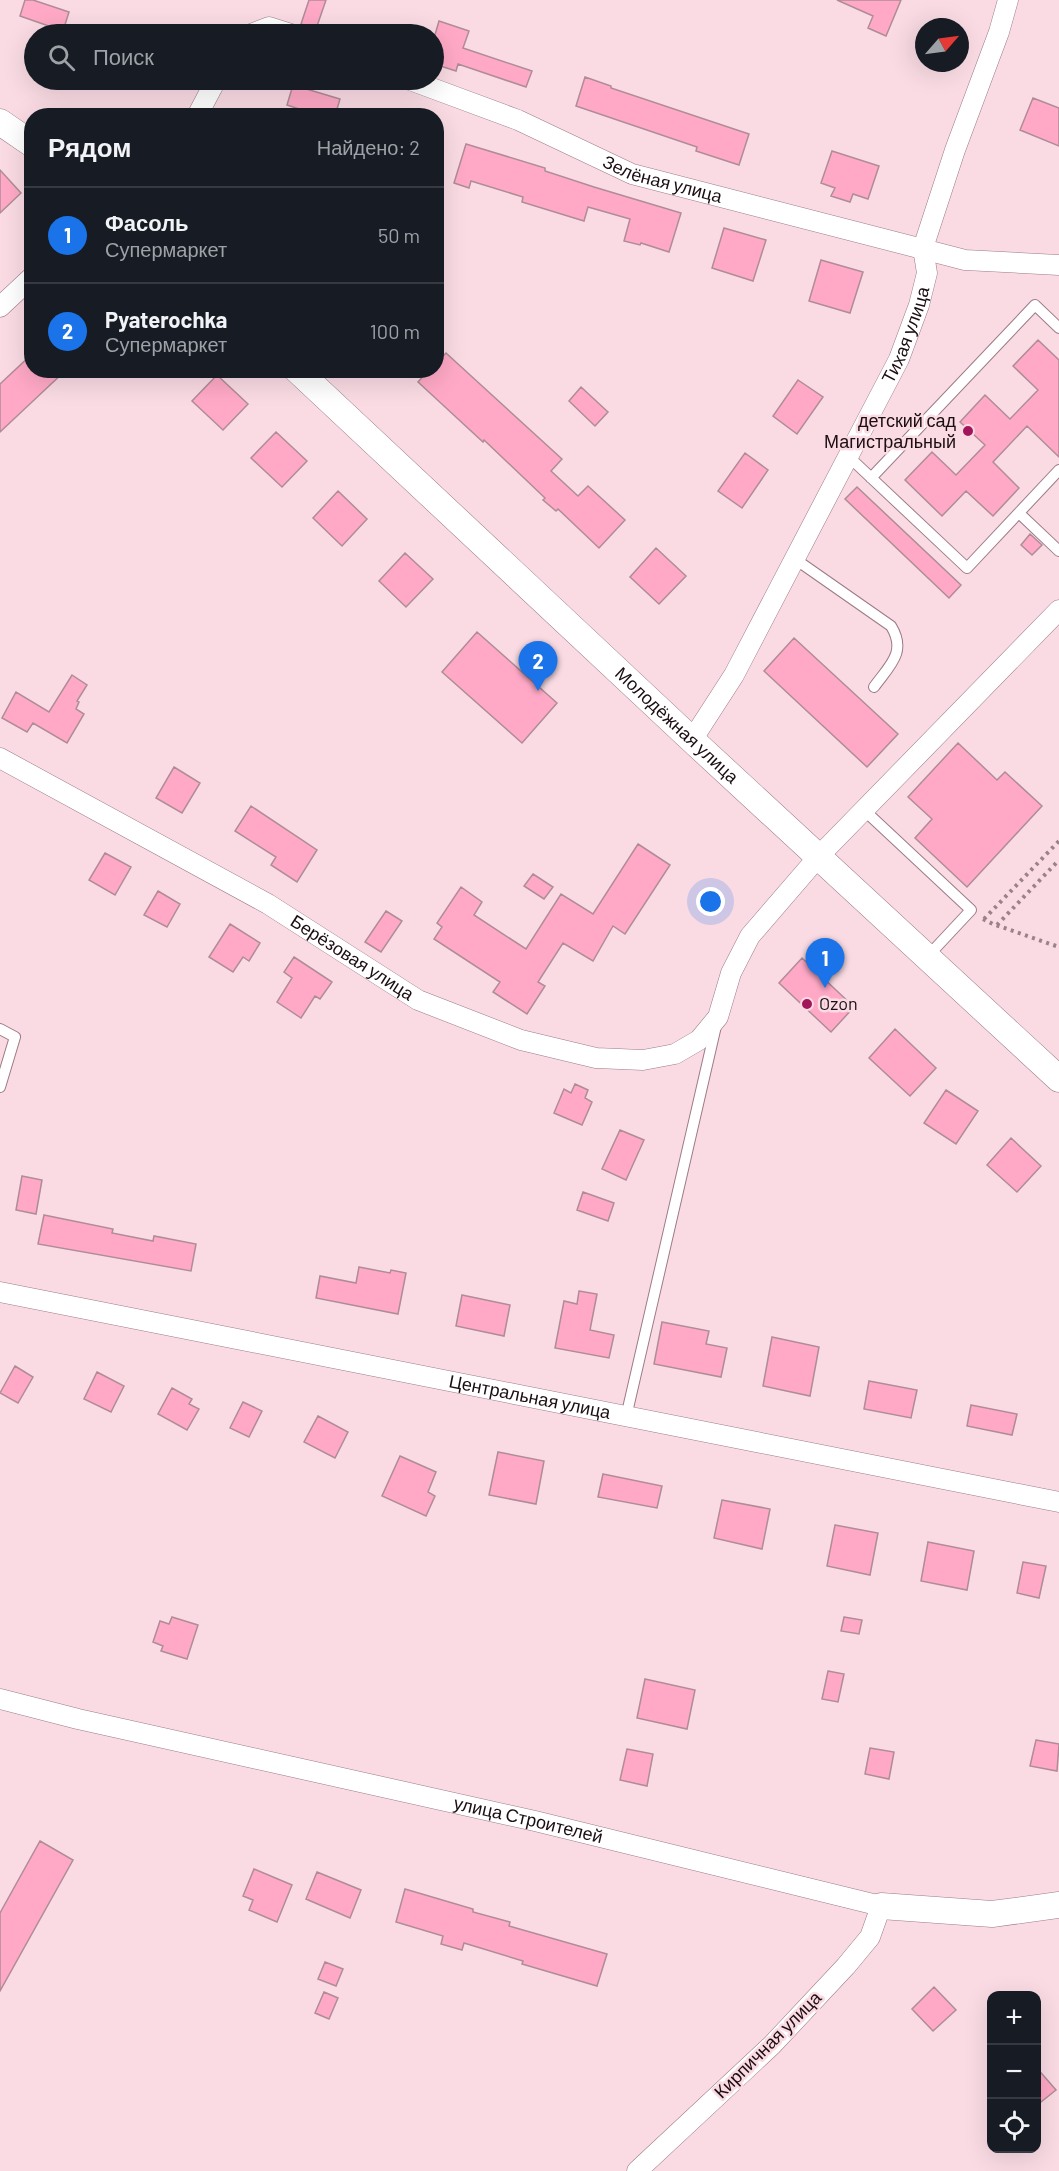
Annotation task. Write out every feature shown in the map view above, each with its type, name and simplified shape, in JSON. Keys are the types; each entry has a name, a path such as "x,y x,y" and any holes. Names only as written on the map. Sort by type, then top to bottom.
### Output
{"street":[{"name":"Тихая улица","path":"692,740 734,675 898,359 919,305 927,273 923,248 955,150 999,32 1008,0"},
{"path":"201,108 211,90"},
{"name":"Зелёная улица","path":"437,90 518,120 632,174 965,260 1059,265"},
{"path":"0,122 24,138"},
{"path":"0,307 24,284"},
{"name":"Молодёжная улица","path":"306,378 1059,1079"},
{"path":"718,1017 731,973 750,936 819,856 1059,610"},
{"name":"Берёзовая улица","path":"0,758 268,904 418,1000 521,1040 596,1058 643,1060 675,1054 699,1040 718,1017"},
{"name":"Центральная улица","path":"0,1292 1059,1502"},
{"name":"улица Строителей","path":"0,1699 78,1719 535,1821 881,1906 992,1914 1059,1905"},
{"name":"Кирпичная улица","path":"637,2171 772,2045 846,1966 870,1937 881,1906"}],"lane":[{"path":"871,478 1035,304 1059,328"},
{"path":"848,456 967,568 1059,470"},
{"path":"1019,513 1059,551"},
{"path":"795,559 891,626 897,636 899,648 874,687"},
{"path":"864,810 971,909 928,956"},
{"path":"626,1417 718,1017"},
{"path":"0,1029 15,1037 0,1088"}],"path":[{"path":"984,919 1059,841"},
{"path":"997,925 1059,860"},
{"path":"971,909 997,925 1059,947"}],"building":[{"path":"25,0 33,0 69,12 65,24 43,24 20,16"},
{"path":"309,0 326,0 318,24 301,24"},
{"path":"837,0 901,0 886,36 868,28 873,16"},
{"path":"439,21 469,31 463,48 532,71 526,87 458,64 456,71 444,67 444,24 438,24"},
{"path":"585,77 611,86 611,88 749,134 739,165 696,151 697,147 576,106"},
{"path":"292,90 310,90 340,99 337,108 296,108 287,105"},
{"path":"1033,98 1059,108 1059,146 1020,130"},
{"path":"466,144 545,168 545,171 594,187 681,213 669,252 641,243 640,245 624,241 630,219 588,207 584,221 522,202 523,197 471,181 469,188 454,183"},
{"path":"832,151 879,166 868,199 853,194 850,202 831,196 835,188 821,183"},
{"path":"0,170 21,193 0,213"},
{"path":"724,228 766,240 753,281 712,268"},
{"path":"821,260 863,272 850,313 809,301"},
{"path":"1038,340 1059,360 1059,457 1027,426 993,462 1019,488 993,516 966,491 942,516 905,480 932,452 956,475 985,445 960,422 985,395 1010,419 1038,390 1013,366"},
{"path":"446,353 562,459 551,471 578,496 588,486 625,520 599,548 558,509 556,511 543,500 545,498 484,440 483,442 418,382 422,378 444,378 444,355"},
{"path":"24,362 24,378 57,378 0,432 0,384"},
{"path":"214,378 220,378 248,404 223,430 192,401"},
{"path":"798,380 823,397 797,434 773,416"},
{"path":"581,387 608,412 595,426 569,401"},
{"path":"276,432 307,461 282,487 251,458"},
{"path":"745,453 768,470 742,508 718,491"},
{"path":"857,487 961,585 949,598 845,499"},
{"path":"338,491 367,519 342,546 313,518"},
{"path":"1030,534 1042,545 1032,555 1021,545"},
{"path":"656,548 686,576 659,604 630,577"},
{"path":"405,553 433,579 406,607 379,581"},
{"path":"477,632 557,703 522,743 442,672"},
{"path":"794,638 898,734 867,767 764,671"},
{"path":"72,675 87,685 77,701 79,702 76,709 84,714 67,743 33,723 27,732 2,718 16,692 49,712"},
{"path":"958,743 997,780 1005,772 1042,806 967,887 915,838 932,819 908,797"},
{"path":"174,767 200,783 182,813 156,798"},
{"path":"251,806 317,850 297,882 271,865 276,857 235,831"},
{"path":"638,844 670,865 625,934 613,926 593,961 563,943 538,982 545,986 527,1014 493,992 500,982 434,939 442,927 437,923 461,887 482,902 474,915 526,949 561,894 593,914"},
{"path":"105,853 131,867 115,895 89,880"},
{"path":"533,874 553,887 544,899 524,886"},
{"path":"158,891 180,904 167,927 144,915"},
{"path":"386,911 402,921 381,952 365,942"},
{"path":"230,924 260,943 249,961 243,957 233,972 209,957"},
{"path":"294,957 332,982 320,999 315,996 301,1018 277,1002 292,978 284,972"},
{"path":"802,958 854,1007 831,1032 779,983"},
{"path":"895,1029 936,1068 910,1096 869,1058"},
{"path":"575,1084 588,1090 585,1098 592,1102 582,1125 554,1113 564,1089 571,1093"},
{"path":"946,1090 978,1111 956,1144 924,1123"},
{"path":"620,1130 644,1140 626,1180 602,1169"},
{"path":"1011,1138 1041,1166 1017,1192 987,1165"},
{"path":"22,1176 42,1180 36,1214 16,1210"},
{"path":"583,1192 614,1203 608,1221 577,1210"},
{"path":"44,1215 113,1229 112,1233 153,1241 154,1236 196,1244 191,1271 38,1244"},
{"path":"359,1267 390,1273 391,1270 406,1273 398,1314 316,1298 320,1276 356,1283"},
{"path":"579,1291 597,1294 590,1330 614,1335 609,1358 555,1348 564,1301 577,1304"},
{"path":"462,1295 510,1305 504,1336 456,1326"},
{"path":"662,1322 709,1331 706,1344 727,1348 721,1377 654,1364"},
{"path":"772,1337 819,1347 810,1396 763,1386"},
{"path":"15,1366 33,1377 18,1403 0,1393"},
{"path":"97,1372 124,1386 111,1412 84,1399"},
{"path":"869,1381 917,1390 911,1418 864,1409"},
{"path":"172,1388 192,1399 189,1404 199,1409 187,1430 158,1414"},
{"path":"243,1402 262,1411 249,1437 230,1428"},
{"path":"971,1405 1017,1414 1012,1435 967,1426"},
{"path":"318,1416 348,1432 335,1458 304,1442"},
{"path":"498,1452 544,1461 536,1504 489,1495"},
{"path":"400,1456 436,1472 428,1492 435,1496 426,1516 382,1496"},
{"path":"603,1474 662,1486 657,1508 598,1497"},
{"path":"722,1500 770,1509 762,1549 714,1538"},
{"path":"835,1525 878,1533 870,1575 827,1566"},
{"path":"928,1542 974,1551 967,1590 921,1581"},
{"path":"1023,1562 1046,1566 1039,1598 1017,1593"},
{"path":"172,1617 198,1625 187,1659 161,1651 163,1646 153,1642 160,1621 169,1624"},
{"path":"844,1617 862,1620 859,1634 841,1631"},
{"path":"828,1671 844,1674 838,1702 822,1699"},
{"path":"645,1679 695,1690 687,1729 637,1718"},
{"path":"1036,1740 1059,1744 1057,1771 1030,1766"},
{"path":"870,1748 894,1752 889,1779 865,1774"},
{"path":"627,1749 653,1754 647,1786 620,1780"},
{"path":"40,1841 73,1860 0,1991 0,1913"},
{"path":"254,1869 292,1885 277,1922 249,1910 253,1900 243,1896"},
{"path":"317,1872 361,1890 350,1918 306,1899"},
{"path":"405,1889 510,1922 509,1926 607,1954 597,1986 522,1964 523,1961 464,1943 462,1950 441,1944 443,1936 396,1922"},
{"path":"325,1962 343,1969 336,1986 318,1979"},
{"path":"934,1987 956,2010 933,2031 912,2009"},
{"path":"324,1992 338,1998 329,2019 315,2013"},
{"path":"1041,2073 1056,2090 1041,2102"}],"place":[{"name":"детский сад Магистральный","path":"968,431"},
{"name":"Pyaterochka","path":"538,691"},
{"name":"Фасоль","path":"825,988"},
{"name":"Ozon","path":"807,1004"}]}
